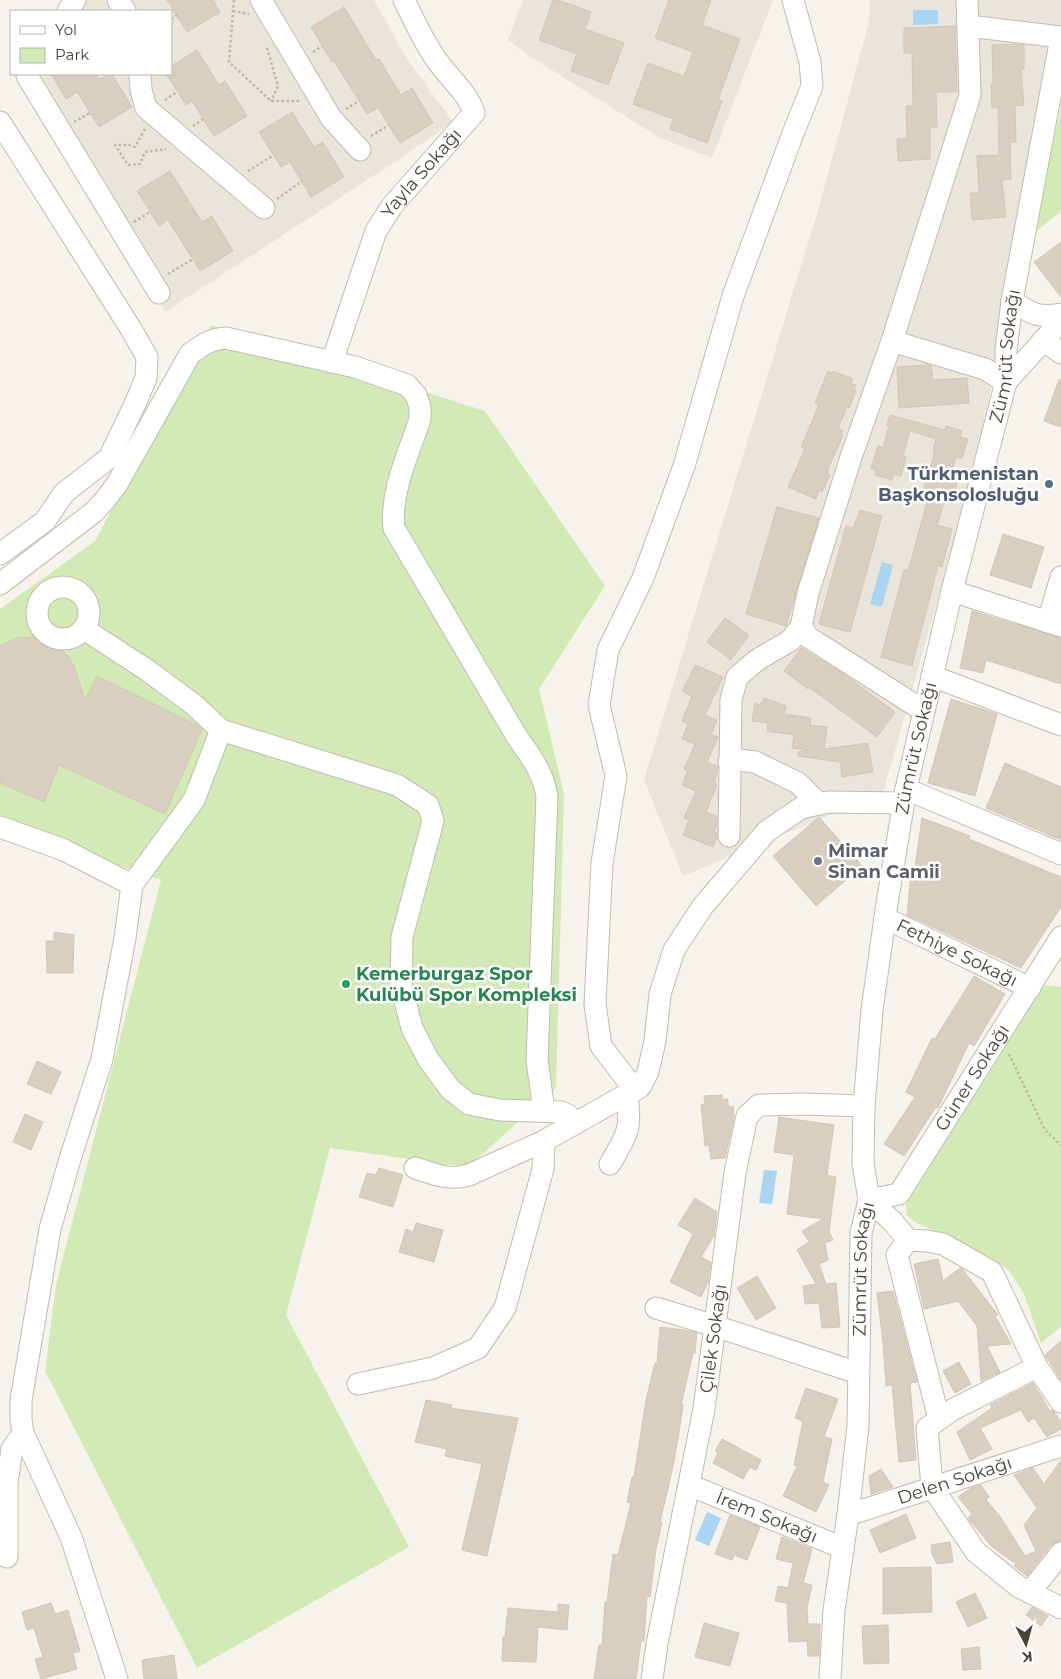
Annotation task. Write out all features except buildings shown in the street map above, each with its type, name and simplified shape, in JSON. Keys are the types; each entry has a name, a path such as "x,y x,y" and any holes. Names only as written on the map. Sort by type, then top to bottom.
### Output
{"street":[{"name":"Yayla Sokağı","path":"332,362 376,230 392,206 474,113 471,103 425,44 404,0"},
{"path":"610,1164 626,1137 629,1125 631,1093 601,1046 595,1004 602,862 616,776 599,705 608,650 643,578 684,466 733,296 812,86 810,62 793,0"},
{"path":"729,836 731,700 737,677 757,660 791,640 801,627 808,593 851,457 892,341 970,95 967,0"},
{"path":"256,7 321,100 331,118 360,150"},
{"path":"968,26 1061,38"},
{"name":"Zümrüt Sokağı","path":"830,1679 834,1610 848,1515 858,1426 861,1233 869,1200 863,1164 864,1106 872,1010 905,796 952,590 1006,382 1006,350 1012,301 1061,38"},
{"path":"28,75 156,288"},
{"path":"140,75 141,90 146,108 264,208"},
{"path":"0,122 147,357 146,378 109,458 64,493 45,521 0,554"},
{"path":"1012,301 1028,312 1045,317 1061,314"},
{"path":"892,341 985,368 1006,382 1061,320"},
{"path":"39,601 7,579 94,512 105,500 117,484 190,354 204,343 226,338 355,367 407,385 416,395 420,406 420,418 396,492 393,514 394,528 512,728 536,764 544,781 547,796 537,1060 544,1111"},
{"path":"1043,340 1061,353"},
{"path":"952,590 1055,624 1061,577"},
{"path":"60,587 76,590 83,596 89,613 84,629 70,639 52,638 45,633 36,618 39,601 51,589 60,587"},
{"path":"801,627 808,637 924,711"},
{"path":"84,629 154,675 193,704 221,730 397,785 428,805 433,821 402,937 401,986 412,1028 428,1059 450,1090 469,1104 500,1110 562,1112 568,1115 575,1124"},
{"path":"932,676 1061,726"},
{"path":"117,1679 71,1537 23,1433 21,1400 50,1229 102,1059 125,938 132,885 194,800 221,730"},
{"path":"729,762 738,760 755,762 798,783 819,804"},
{"path":"415,1168 444,1177 463,1177 544,1141 640,1087 648,1072 655,1041 660,994 674,950 703,906 767,831 801,808 828,802 905,796 1061,854"},
{"path":"0,827 64,850 132,885"},
{"name":"Fethiye Sokağı","path":"885,918 1030,988"},
{"name":"Güner Sokağı","path":"893,1222 900,1194 1061,938"},
{"name":"Çilek Sokağı","path":"652,1679 704,1409 735,1174 747,1116 759,1105 864,1106"},
{"path":"358,1384 433,1368 478,1348 505,1308 543,1169 544,1141"},
{"path":"869,1200 900,1194"},
{"path":"869,1200 893,1222 908,1240 943,1244 992,1272 1037,1367 1061,1402"},
{"path":"908,1240 897,1255 939,1419"},
{"path":"656,1308 858,1373"},
{"path":"1037,1367 952,1410 927,1428 932,1487 976,1552 1019,1587 1061,1608"},
{"path":"6,1557 7,1482 12,1449 23,1433"},
{"name":"Delen Sokağı","path":"848,1515 1061,1446"},
{"name":"İrem Sokağı","path":"689,1485 843,1548"},
{"path":"1030,1592 1061,1553"}],"path":[{"path":"234,0 229,62 272,102 321,100"},
{"path":"233,11 256,7"},
{"path":"172,18 177,15"},
{"path":"266,44 278,86 272,102"},
{"path":"153,115 134,147 115,145 128,166 140,164 146,152 173,148 181,139"},
{"path":"232,182 274,155"},
{"path":"264,208 302,182"},
{"path":"156,288 193,259"},
{"path":"1001,1034 1012,1064 1045,1130 1061,1145"}],"shaded area":[{"path":"65,0 374,0 407,59 453,122 165,312 21,75 172,75 172,10 57,10"},
{"path":"523,0 773,0 712,158 660,138 528,55 508,40"},
{"path":"870,0 1061,0 1061,38 986,414 945,574 883,793 683,876 644,780 819,207 869,22"}],"green space":[{"path":"1061,108 1061,211 1032,235"},
{"name":"Kemerburgaz Spor Kulübü Spor Kompleksi","path":"211,325 485,411 605,586 539,689 564,794 556,1088 468,1167 330,1148 286,1315 409,1547 197,1668 45,1371 56,1285 161,880 0,825 0,609 95,541"},
{"path":"1044,985 1061,987 1061,1327 1041,1343 1024,1294 1009,1270 996,1261 913,1221 907,1215 906,1205"}],"water":[{"path":"913,10 938,10 938,24 913,25"},
{"path":"882,562 893,565 882,607 870,604"},
{"path":"764,1170 777,1171 772,1204 759,1203"},
{"path":"707,1512 721,1518 709,1546 695,1540"}],"place":[{"name":"Türkmenistan Başkonsolosluğu","path":"1049,484"},
{"name":"Mimar Sinan Camii","path":"818,861"},
{"name":"Kemerburgaz Spor Kulübü Spor Kompleksi","path":"346,984"}]}
